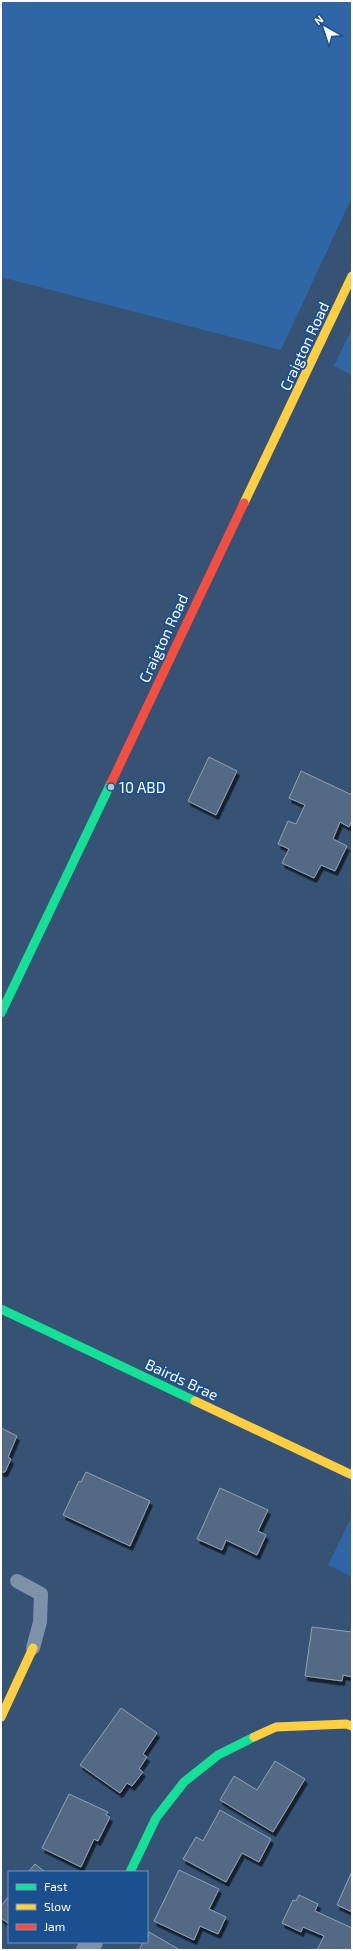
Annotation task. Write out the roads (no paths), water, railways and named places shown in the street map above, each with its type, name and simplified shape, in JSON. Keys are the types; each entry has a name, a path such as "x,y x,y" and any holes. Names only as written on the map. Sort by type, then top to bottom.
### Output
{"street":[{"name":"Craigton Road","path":"1,1013 352,276"},
{"name":"Bairds Brae","path":"1,1309 352,1475"},
{"path":"1,1718 33,1648"},
{"path":"130,1871 156,1818 184,1782 218,1755 276,1727 346,1724 352,1726"}],"lane":[{"path":"17,1581 41,1594 40,1622 33,1648"}],"place":[{"name":"10 ABD","path":"111,787"}]}
